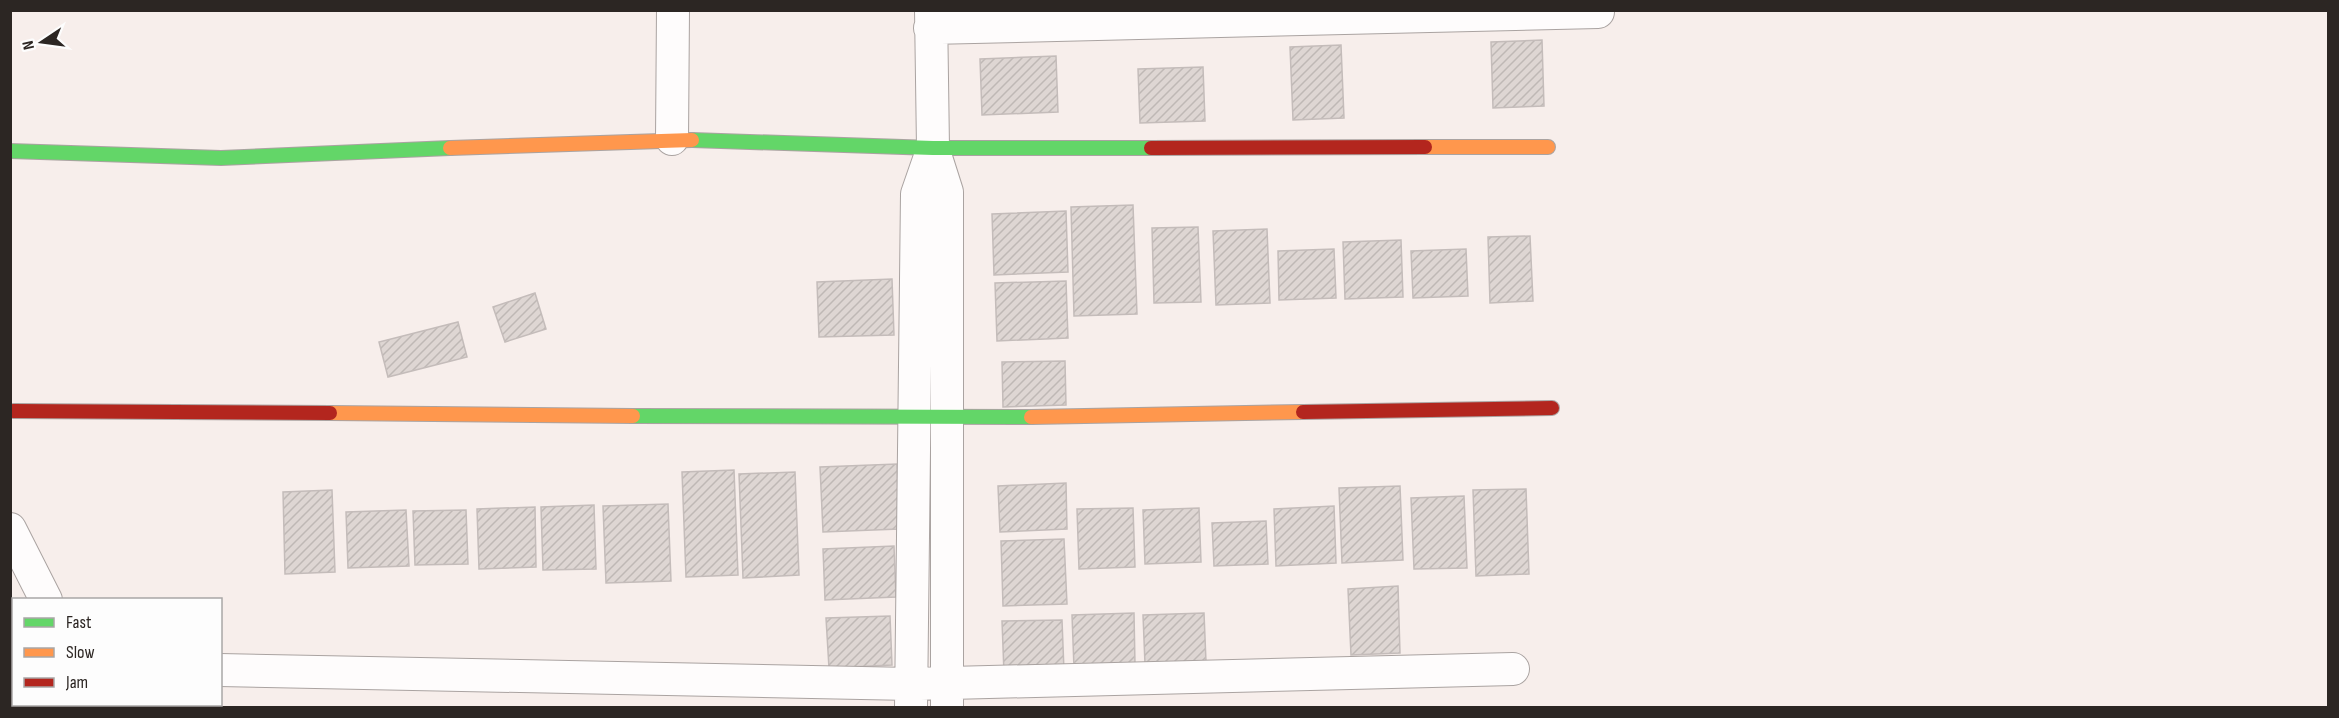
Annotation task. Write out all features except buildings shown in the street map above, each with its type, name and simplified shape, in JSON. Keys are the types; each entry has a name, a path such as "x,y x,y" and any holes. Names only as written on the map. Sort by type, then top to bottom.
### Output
{"street":[{"path":"672,139 673,10"},
{"path":"911,696 947,192 933,148 931,19 1598,12"},
{"path":"10,151 221,158 672,139 933,148 1548,147"},
{"path":"13,411 930,418 1552,408"},
{"path":"930,418 947,695"},
{"path":"10,529 45,598"},
{"path":"222,670 911,696 1513,669"}],"traffic: fast":[{"path":"692,140 933,148 1151,148"},
{"path":"10,151 221,158 450,148"},
{"path":"633,416 1031,417"}],"traffic: slow":[{"path":"450,148 692,140"},
{"path":"1425,147 1548,147"},
{"path":"1031,417 1303,412"},
{"path":"330,413 633,416"}],"traffic: jam":[{"path":"1151,148 1425,147"},
{"path":"1303,412 1552,408"},
{"path":"13,411 330,413"}]}
